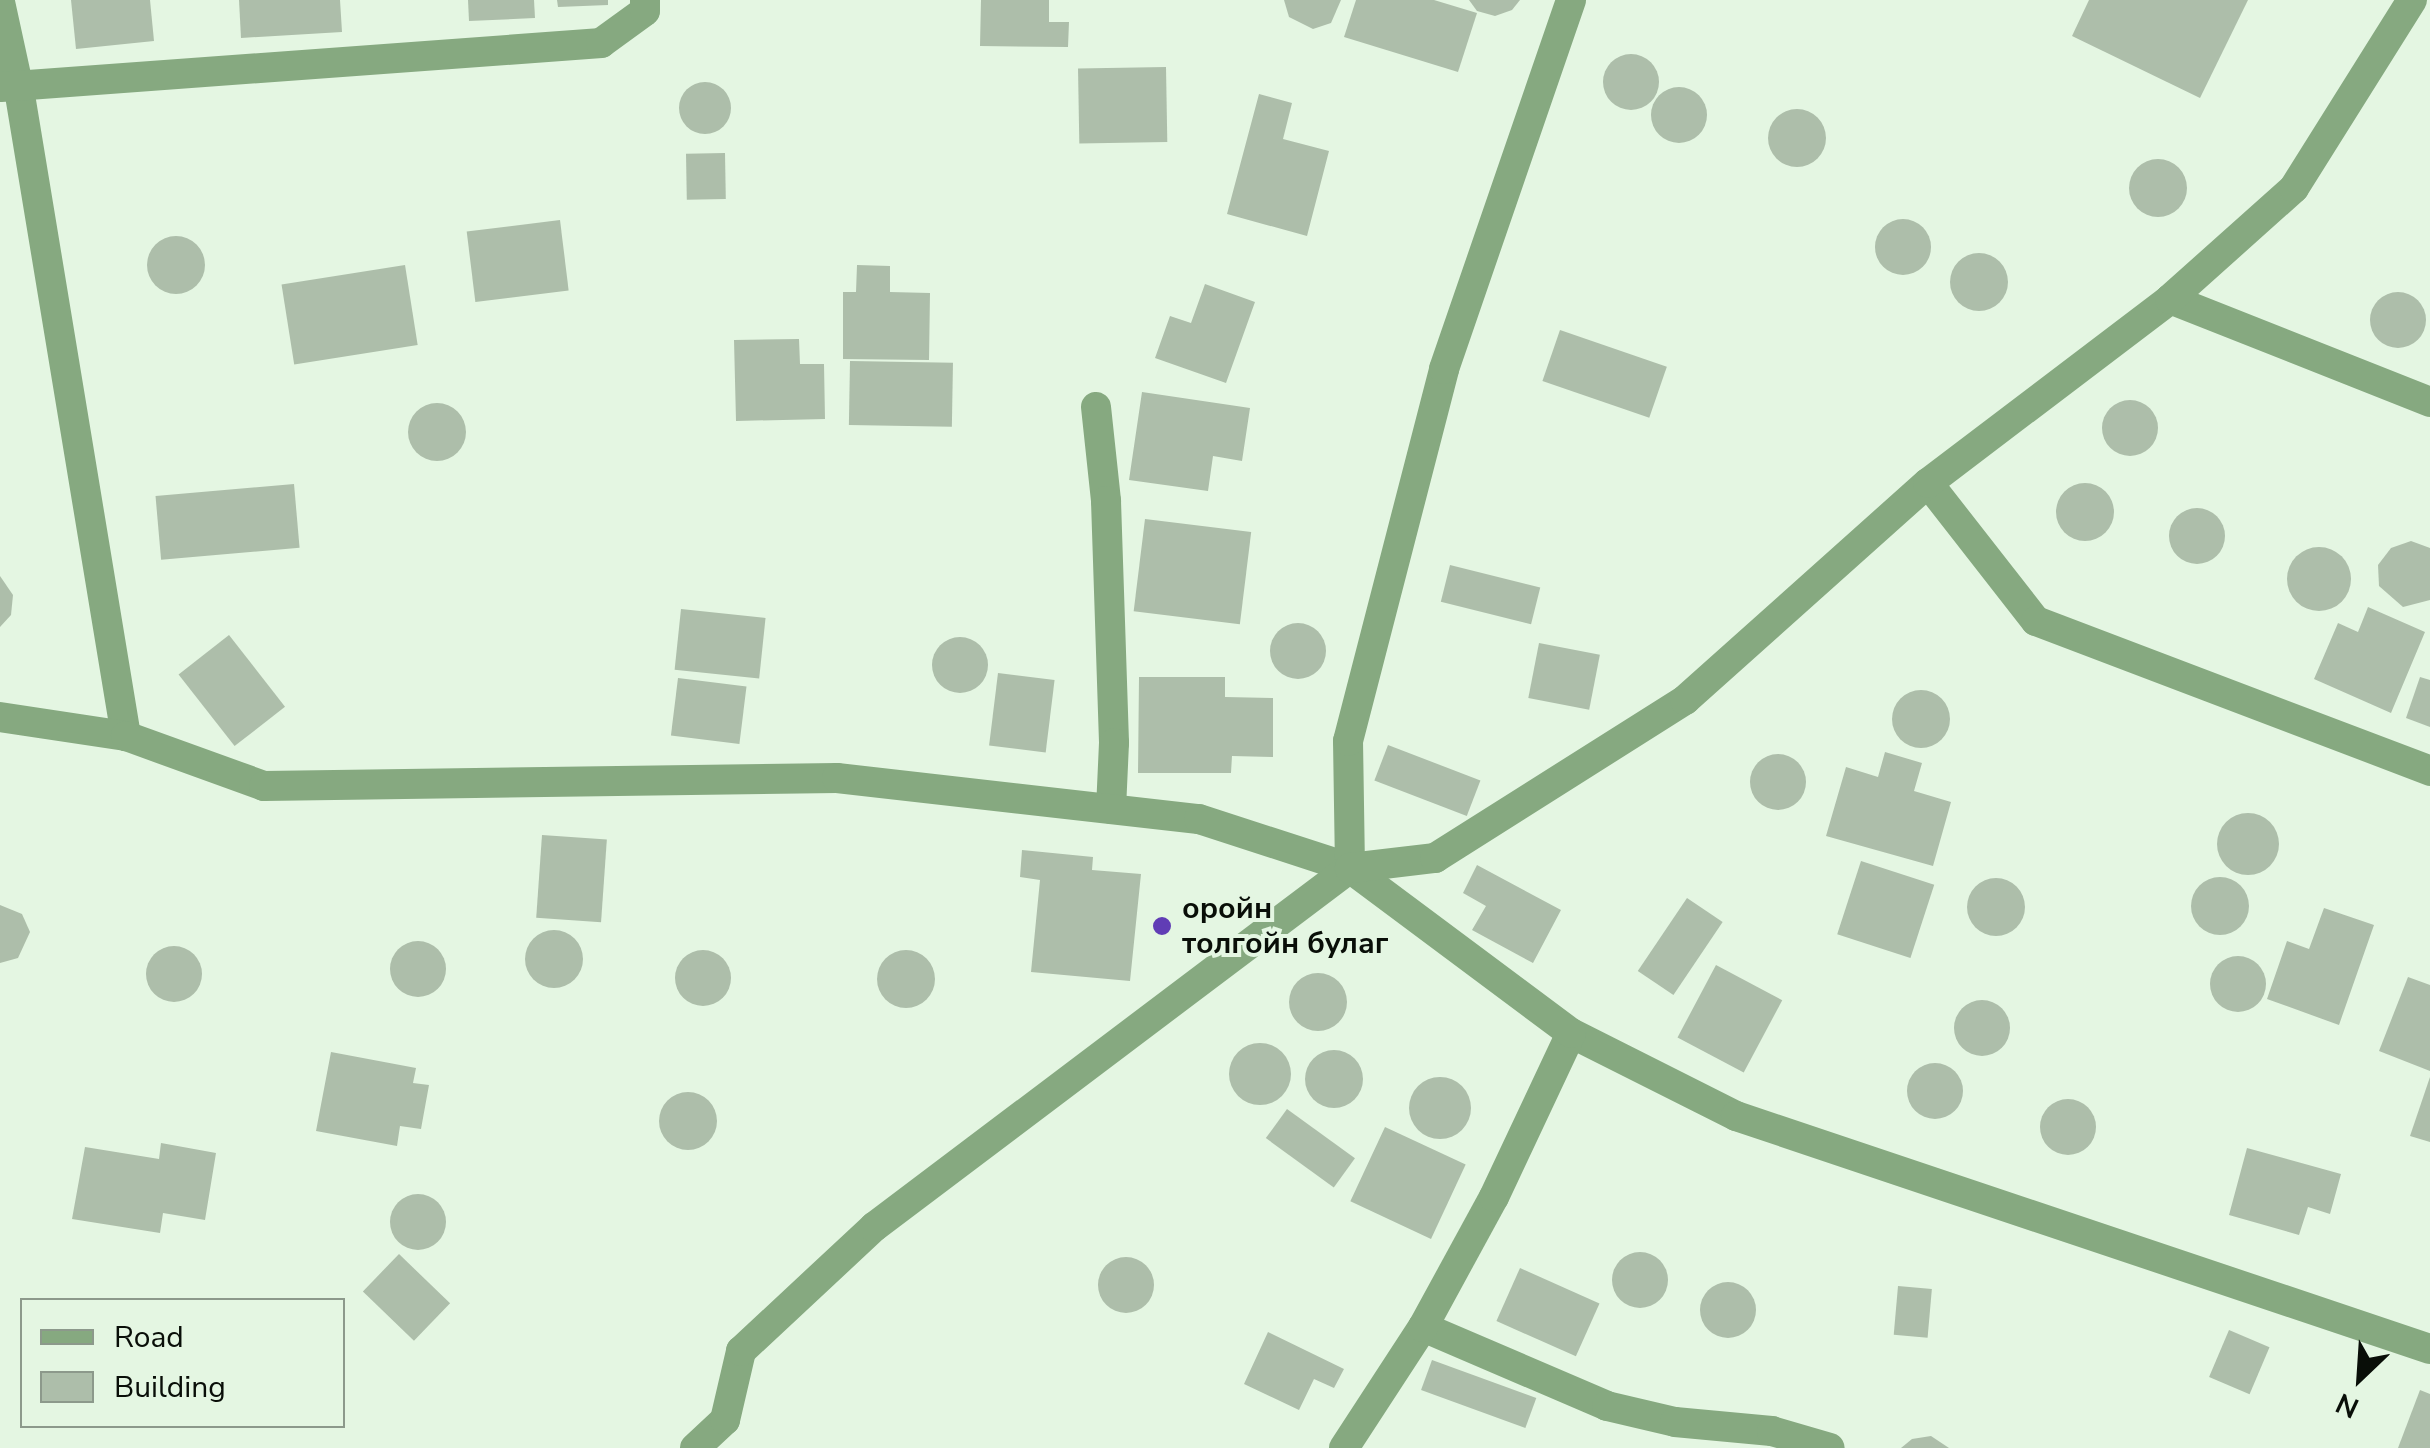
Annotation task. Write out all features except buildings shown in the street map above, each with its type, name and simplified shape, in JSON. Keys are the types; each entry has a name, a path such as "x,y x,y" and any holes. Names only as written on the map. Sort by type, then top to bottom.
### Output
{"street":[{"path":"10,88 601,43 645,11 645,0"},
{"path":"1350,868 1348,741 1444,369 1572,0"},
{"path":"696,1448 725,1420 741,1351 874,1226 1350,868 1435,858 1685,700 1928,483 2170,298 2294,188 2412,0"},
{"path":"0,2 10,88 126,736"},
{"path":"2170,298 2430,402"},
{"path":"1096,408 1106,501 1114,743 1111,809"},
{"path":"1928,483 2036,622 2430,771"},
{"path":"0,717 126,736 264,786 836,778 1199,819 1350,868 1572,1033 1736,1116 2430,1349"},
{"path":"1344,1448 1423,1327 1494,1197 1572,1033"},
{"path":"1423,1327 1607,1406 1675,1422 1772,1432 1830,1448"}],"place":[{"name":"оройн толгойн булаг","path":"1162,926"}]}
